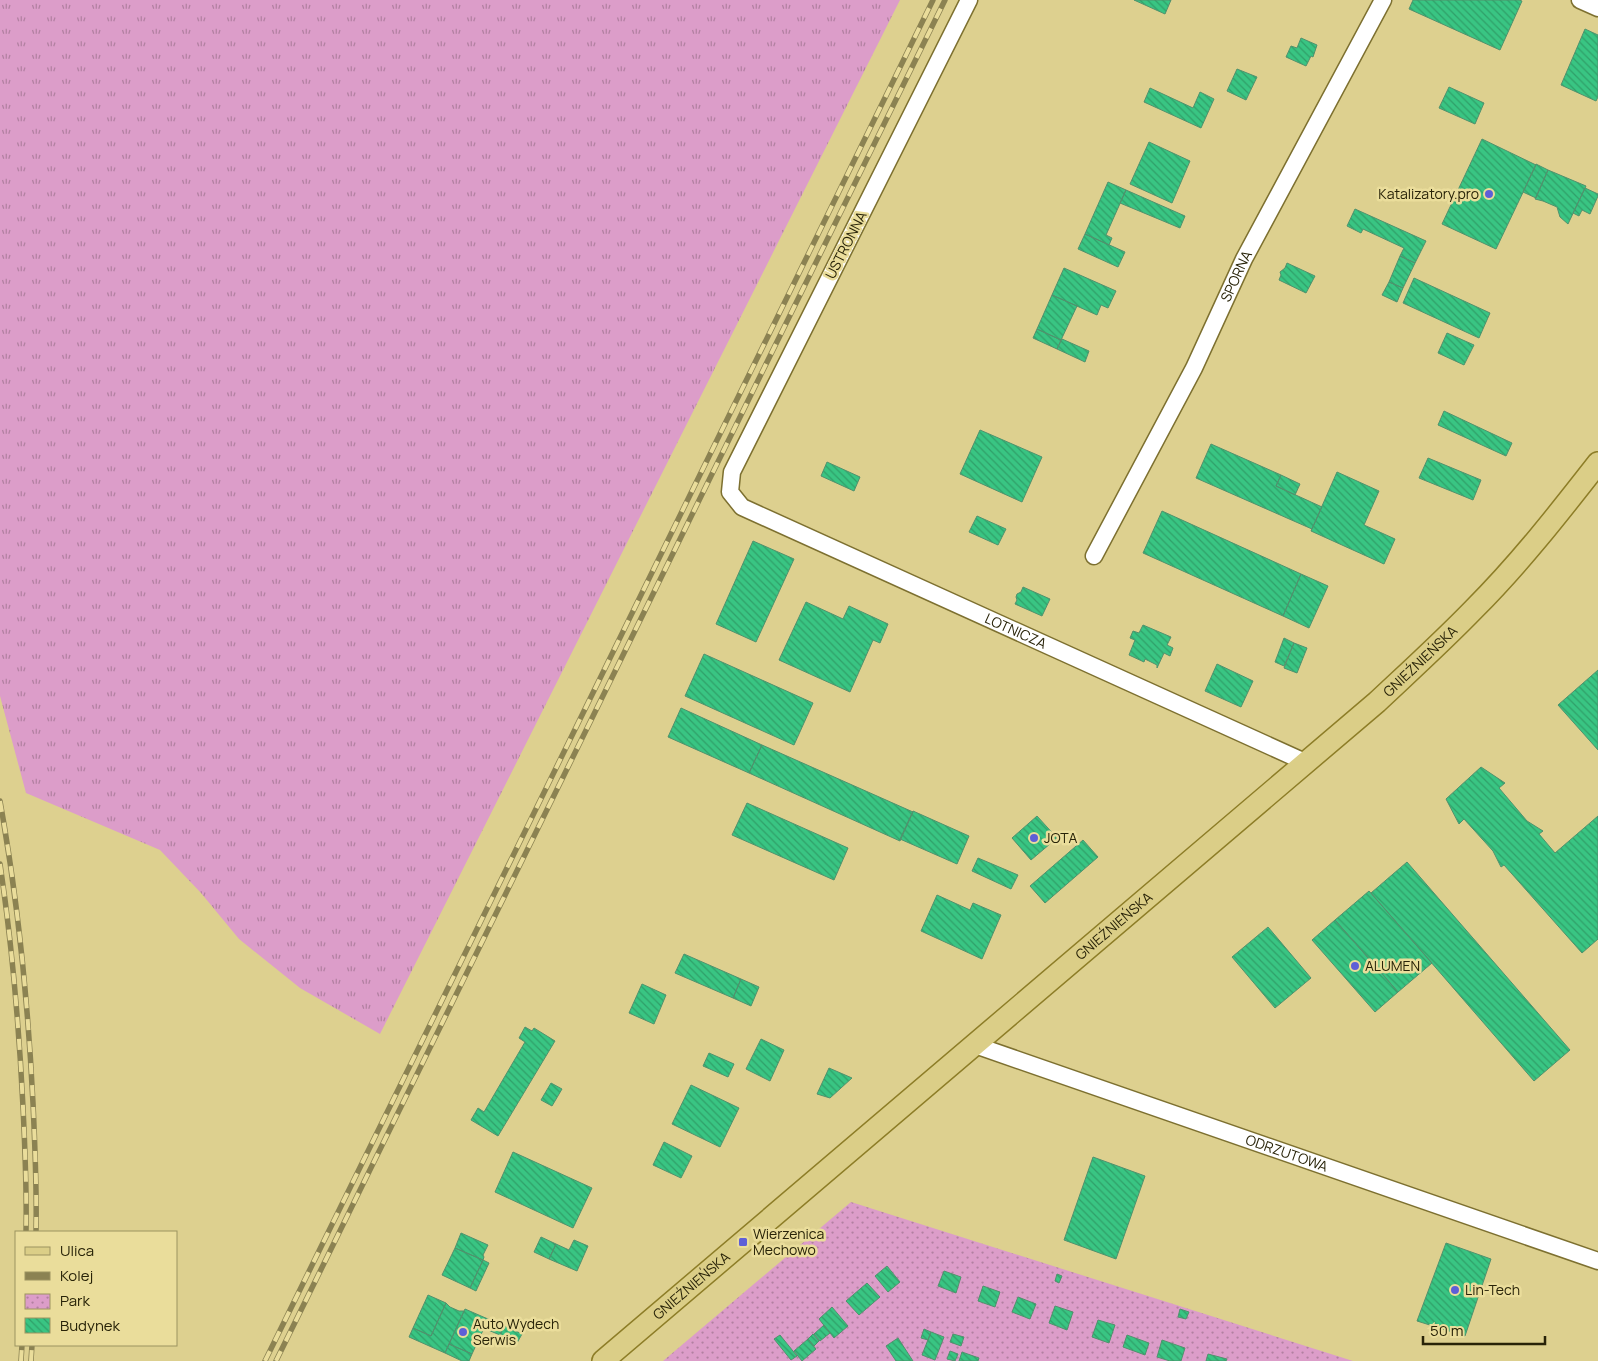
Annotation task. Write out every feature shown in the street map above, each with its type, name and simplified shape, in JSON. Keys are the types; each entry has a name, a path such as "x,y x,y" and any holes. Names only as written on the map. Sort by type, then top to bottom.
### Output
{"main road":[{"name":"GNIEŹNIEŃSKA","path":"603,1361 1377,702 1475,608 1571,499 1598,463"}],"street":[{"name":"USTRONNA","path":"730,492 732,472 968,0"},
{"name":"SPORNA","path":"1094,556 1194,368 1244,259 1383,0"},
{"path":"1580,0 1598,8"},
{"name":"LOTNICZA","path":"730,492 742,507 1307,763"},
{"name":"ODRZUTOWA","path":"975,1045 1598,1261"}],"green space":[{"path":"0,0 900,0 380,1034 300,988 239,939 201,893 160,850 26,793 0,696"},
{"path":"851,1202 1353,1361 663,1361"}],"building":[{"path":"1134,0 1171,0 1165,14"},
{"path":"1413,0 1522,1 1500,50 1409,9"},
{"path":"1585,29 1598,35 1598,97 1596,101 1561,85"},
{"path":"1301,38 1317,45 1313,57 1311,56 1306,66 1286,57 1291,46 1297,48"},
{"path":"1237,69 1257,77 1246,100 1227,91"},
{"path":"1449,87 1484,103 1475,124 1439,108"},
{"path":"1150,88 1193,108 1200,92 1214,99 1201,128 1144,102"},
{"name":"Katalizatory.pro","path":"1482,139 1536,165 1496,249 1442,224"},
{"path":"1149,142 1190,161 1172,203 1130,184"},
{"path":"1536,164 1548,170 1536,198 1523,192"},
{"path":"1548,170 1586,186 1568,224 1560,217 1557,207 1535,199"},
{"path":"1108,182 1126,190 1106,235 1112,238 1109,245 1085,234"},
{"path":"1585,188 1598,194 1598,196 1590,214 1582,210 1579,216 1573,213"},
{"path":"1126,190 1185,216 1180,228 1120,203"},
{"path":"1355,209 1426,241 1415,263 1400,256 1404,248 1363,229 1361,233 1347,226"},
{"path":"1085,234 1125,252 1118,267 1078,249"},
{"path":"1400,256 1415,263 1403,288 1389,282"},
{"path":"1287,263 1315,276 1306,293 1279,280 1280,272"},
{"path":"1064,268 1116,291 1108,308 1101,305 1097,315 1052,295"},
{"path":"1414,278 1490,313 1479,338 1403,303"},
{"path":"1389,282 1403,288 1397,302 1382,295"},
{"path":"1052,295 1077,306 1061,340 1037,329"},
{"path":"1037,329 1061,340 1057,349 1033,338"},
{"path":"1447,333 1474,345 1464,365 1438,353"},
{"path":"1062,339 1089,351 1085,362 1057,349"},
{"path":"1444,411 1512,443 1506,456 1438,425"},
{"path":"980,430 1042,457 1022,502 960,474"},
{"path":"1211,444 1281,475 1276,486 1322,507 1312,529 1196,478"},
{"path":"1428,458 1481,480 1473,500 1419,478"},
{"path":"827,462 860,477 854,491 821,476"},
{"path":"1337,472 1379,491 1364,525 1395,539 1384,564 1311,531"},
{"path":"1281,475 1300,484 1295,495 1276,486"},
{"path":"1162,511 1301,574 1283,616 1143,553"},
{"path":"977,516 1006,529 998,545 969,532"},
{"path":"753,541 794,559 756,642 716,624"},
{"path":"1301,574 1328,586 1309,628 1283,616"},
{"path":"1023,587 1050,599 1042,616 1015,604 1017,594 1021,592"},
{"path":"806,602 843,619 849,606 888,624 880,643 873,640 850,692 779,660"},
{"path":"1143,625 1171,637 1167,645 1173,648 1170,656 1164,653 1157,668 1157,665 1145,659 1144,662 1129,655 1135,640 1130,638 1133,631 1139,633"},
{"path":"1284,638 1294,643 1284,666 1275,662"},
{"path":"1294,643 1307,648 1297,673 1284,668"},
{"path":"704,654 813,703 794,745 685,696"},
{"path":"1217,664 1253,681 1241,707 1205,691"},
{"path":"1598,670 1598,750 1558,705"},
{"path":"681,708 762,745 749,773 668,737"},
{"path":"762,745 913,812 900,841 749,773"},
{"path":"1481,767 1505,783 1499,788 1527,821 1543,831 1539,834 1555,853 1598,816 1598,939 1582,953 1504,865 1501,867 1493,851 1464,819 1459,824 1446,799"},
{"path":"747,803 848,848 834,880 732,835"},
{"path":"913,811 969,836 957,864 900,839"},
{"name":"JOTA","path":"1037,816 1057,838 1031,860 1012,838"},
{"path":"1083,840 1098,857 1045,903 1030,886"},
{"path":"978,858 1018,875 1011,889 972,871"},
{"path":"1407,862 1570,1050 1534,1081 1371,893"},
{"path":"1369,891 1432,963 1398,992 1335,920"},
{"path":"937,895 970,910 973,903 1001,915 982,959 921,931"},
{"name":"ALUMEN","path":"1335,920 1398,992 1375,1012 1312,940"},
{"path":"1268,927 1311,978 1275,1008 1232,957"},
{"path":"684,954 741,979 733,998 675,973"},
{"path":"741,979 759,987 751,1006 733,998"},
{"path":"642,984 666,995 654,1024 629,1013"},
{"path":"525,1027 532,1031 534,1028 555,1041 498,1136 471,1120 478,1108 484,1112 525,1042 519,1038"},
{"path":"761,1039 784,1050 770,1081 746,1069"},
{"path":"709,1053 734,1064 728,1077 703,1066"},
{"path":"829,1068 852,1078 830,1098 817,1094"},
{"path":"551,1083 562,1089 552,1106 541,1100"},
{"path":"691,1085 739,1108 720,1147 672,1124"},
{"path":"664,1142 692,1156 681,1178 653,1165"},
{"path":"513,1152 592,1188 573,1228 495,1192"},
{"path":"1093,1157 1145,1176 1116,1259 1064,1240"},
{"path":"461,1233 488,1245 483,1255 483,1260 455,1248"},
{"path":"541,1237 556,1244 549,1259 534,1252"},
{"path":"574,1240 588,1246 577,1271 549,1259 556,1244 569,1250"},
{"name":"Lin-Tech","path":"1446,1243 1491,1259 1465,1336 1417,1321"},
{"path":"455,1248 483,1260 470,1288 442,1275"},
{"path":"483,1260 489,1263 476,1291 470,1288"},
{"path":"887,1266 900,1282 888,1292 875,1276"},
{"path":"944,1271 961,1277 956,1293 938,1286"},
{"path":"1057,1274 1062,1276 1059,1283 1055,1281"},
{"path":"867,1283 880,1297 859,1315 846,1301"},
{"path":"983,1286 1000,1292 995,1307 978,1301"},
{"path":"428,1295 446,1303 431,1336 413,1328"},
{"path":"1018,1297 1036,1304 1030,1319 1012,1312"},
{"path":"446,1303 459,1311 464,1311 445,1353 409,1337 413,1328 431,1336"},
{"path":"1055,1306 1073,1312 1067,1330 1049,1323"},
{"path":"832,1307 848,1326 834,1338 819,1319"},
{"path":"465,1309 504,1326 500,1335 488,1330 489,1328 485,1326 472,1354 449,1344"},
{"path":"1180,1309 1189,1312 1186,1319 1178,1317"},
{"path":"1098,1320 1115,1325 1109,1343 1092,1337"},
{"path":"824,1325 830,1333 820,1341 814,1334"},
{"path":"504,1326 522,1334 517,1343 500,1335"},
{"path":"924,1329 931,1332 928,1340 921,1338"},
{"path":"931,1332 944,1337 935,1360 922,1355"},
{"path":"813,1334 819,1341 814,1346 808,1339"},
{"path":"953,1334 964,1337 961,1346 950,1342"},
{"path":"780,1335 797,1356 791,1360 774,1339"},
{"path":"1127,1335 1149,1343 1145,1355 1123,1347"},
{"path":"898,1338 913,1361 896,1361 886,1346"},
{"path":"808,1339 816,1349 802,1361 794,1351"},
{"path":"1162,1340 1185,1348 1181,1361 1170,1361 1157,1357"},
{"path":"449,1344 472,1354 469,1361 462,1361 445,1353"},
{"path":"950,1351 958,1354 955,1361 947,1359"},
{"path":"962,1352 979,1358 978,1361 959,1361"},
{"path":"1208,1354 1227,1359 1226,1361 1206,1361"}],"railway":[{"path":"265,1361 933,0"},
{"path":"276,1361 945,0"},
{"path":"0,801 12,876 25,989 34,1119 36,1231"},
{"path":"0,864 19,1046 25,1154 26,1231"},
{"path":"21,1361 22,1346"},
{"path":"31,1361 32,1346"}],"place":[{"name":"Katalizatory.pro","path":"1489,194"},
{"name":"JOTA","path":"1034,838"},
{"name":"ALUMEN","path":"1355,966"},
{"name":"Wierzenica Mechowo","path":"743,1242"},
{"name":"Lin-Tech","path":"1455,1290"},
{"name":"Auto Wydech Serwis","path":"463,1332"}]}
